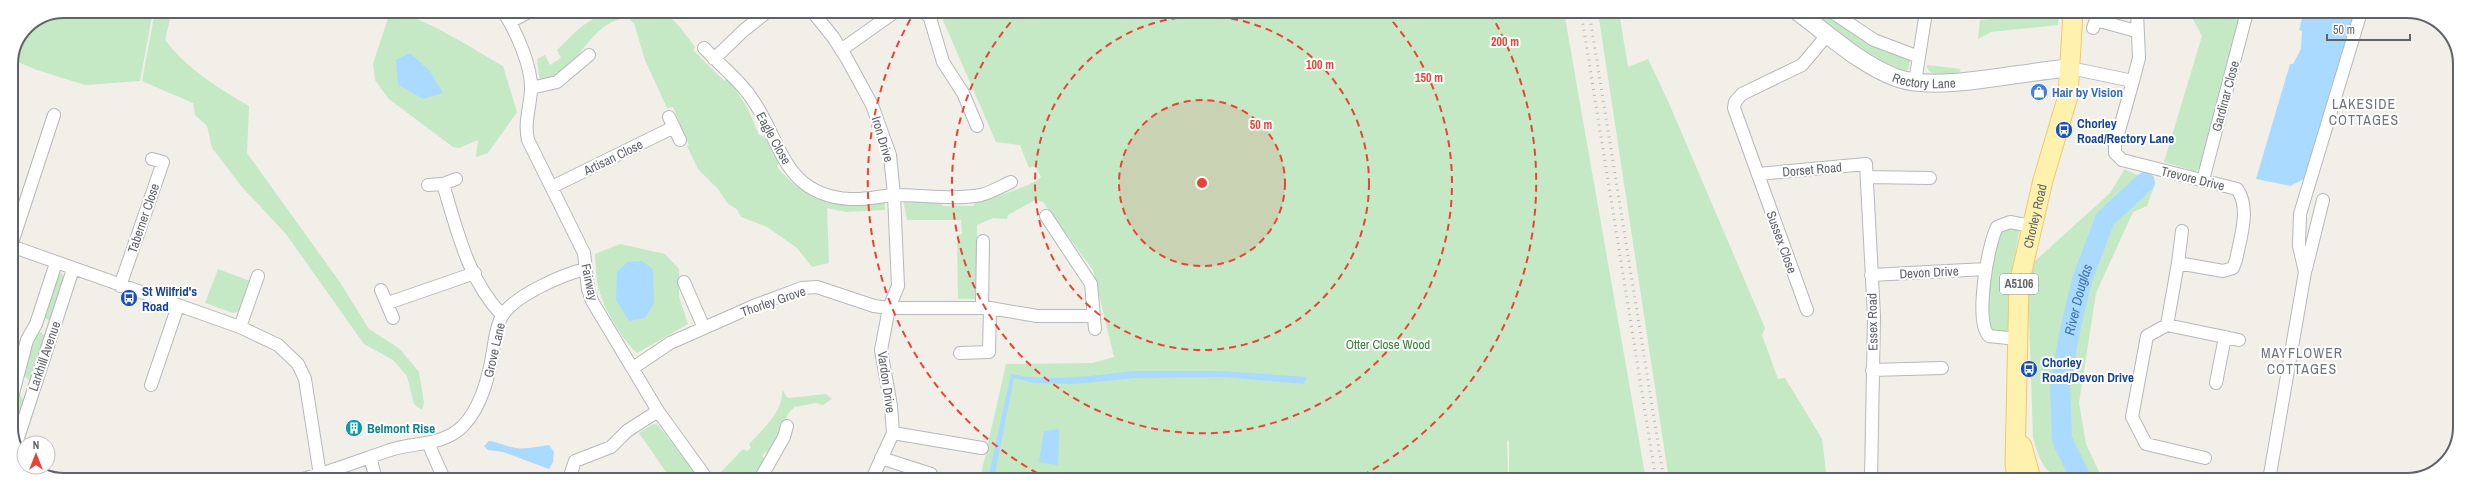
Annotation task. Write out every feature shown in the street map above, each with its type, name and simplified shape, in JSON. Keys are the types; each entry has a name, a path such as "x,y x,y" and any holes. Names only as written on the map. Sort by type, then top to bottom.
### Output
{"main road":[{"name":"Rectory Lane","path":"1806,18 1888,74 1915,82 1937,83 2070,68"},
{"name":"Chorley Road","path":"2025,473 2017,423 2017,339 2019,284 2031,226 2051,150 2068,96 2072,19"}],"street":[{"name":"Fairway","path":"507,18 524,55 531,88 525,126 528,140 584,253 585,268 592,301 658,411 704,473"},
{"path":"510,22 517,18"},
{"path":"714,59 743,31 759,18"},
{"name":"Iron Drive","path":"817,18 841,50 872,105 890,155 894,195 898,286 889,308"},
{"path":"841,50 886,18"},
{"path":"930,18 943,62 963,93 977,126"},
{"name":"Rectory Lane","path":"1841,18 1874,40 1919,57"},
{"path":"1915,82 1925,18"},
{"path":"2070,68 2133,81 2139,58 2136,31 2137,18"},
{"name":"Gardinar Close","path":"2203,180 2245,18"},
{"path":"2305,272 2299,246 2300,214 2359,18"},
{"path":"2093,28 2096,20 2136,31"},
{"name":"Sussex Close","path":"1807,310 1735,113 1736,102 1742,94 1802,65 1828,34"},
{"name":"Eagle Close","path":"704,48 750,96 783,159 800,179 823,193 850,199 894,195 957,197 982,195 1011,182"},
{"path":"531,88 557,82 589,55"},
{"name":"Trevore Drive","path":"2133,81 2115,146 2115,153 2122,160 2237,189 2243,197 2244,207 2236,260 2233,268 2223,271 2178,263"},
{"path":"18,225 54,115"},
{"name":"Artisan Close","path":"552,187 671,122 680,140"},
{"name":"Taberner Close","path":"120,286 163,162 152,159"},
{"name":"Dorset Road","path":"1758,174 1866,164"},
{"name":"Essex Road","path":"1866,164 1874,316 1871,473"},
{"path":"1867,178 1930,178"},
{"path":"428,185 443,184 456,179"},
{"path":"443,184 461,246 475,273 481,290 502,315"},
{"path":"2270,473 2305,272 2323,200"},
{"path":"1046,216 1091,284 1095,329"},
{"path":"2017,339 1994,337 1985,332 1982,321 1986,269 1997,227 2010,222 2031,226"},
{"path":"2167,325 2182,231"},
{"path":"960,353 989,352 983,241"},
{"path":"18,249 120,286 240,327 278,345 298,364 305,379 310,397 320,473"},
{"name":"Larkhill Avenue","path":"18,351 36,324 56,263"},
{"name":"Grove Lane","path":"326,473 395,448 428,443 452,434 463,426 472,414 489,374 497,328 502,315 517,300 570,273 585,268"},
{"name":"Larkhill Avenue","path":"19,435 32,391 54,331 73,269"},
{"name":"Devon Drive","path":"1871,275 1986,269"},
{"path":"388,303 475,273"},
{"path":"240,327 258,276"},
{"path":"684,282 704,328"},
{"name":"Thorley Grove","path":"633,368 670,343 802,288 817,288 874,306 889,308 986,308 1037,316 1094,316"},
{"path":"381,290 388,303 393,318"},
{"path":"151,385 178,306"},
{"name":"Vardon Drive","path":"875,473 893,433 891,406 881,350 889,308"},
{"path":"36,324 54,331"},
{"path":"2204,458 2146,444 2132,417 2147,336 2167,325 2239,340"},
{"path":"2216,383 2225,337"},
{"path":"1872,370 1942,368"},
{"path":"18,386 32,391"},
{"path":"571,473 574,461 611,446 627,431 658,411"},
{"path":"763,473 784,437 787,426"},
{"path":"893,433 982,448"},
{"path":"428,443 441,473"},
{"path":"370,457 374,473"},
{"path":"881,458 929,473"}],"green space":[{"path":"64,18 152,18 140,81 85,85 37,70 18,62 19,55 21,46 31,31 46,21"},
{"path":"154,18 170,18 165,40 193,69 215,85 249,106 247,153 339,281 369,329 400,349 419,372 424,403 422,410 414,404 407,376 393,360 364,344 286,234 242,187 212,148 207,126 195,115 193,103 142,81"},
{"path":"388,18 413,18 447,34 503,66 517,112 488,153 476,157 478,140 459,148 453,147 389,99 375,80 373,64"},
{"path":"592,18 628,18 616,20 606,26 588,42 564,72 553,80 540,82 537,59 545,55 550,65 561,58 557,50 578,30 592,20"},
{"path":"628,18 671,18 695,47 693,50 724,81 728,78 747,107 759,135 764,136 779,162 777,167 789,180 801,189 813,196 839,201 885,201 885,210 846,212 827,208 829,263 812,267 797,248 767,227 741,217 737,209 728,204 718,189 698,169 687,146 689,145 673,107 667,108 645,60 634,23"},
{"name":"Otter Close Wood","path":"942,18 1565,18 1645,473 1509,473 1509,441 1507,440 1508,473 981,473 1006,364 1093,363 1114,357 1093,270 1043,202 1035,200 1008,215 1007,219 993,218 977,225 977,299 958,299 957,235 962,234 961,220 907,220 903,200 940,201 943,206 973,206 976,202 1021,188 1041,177 1035,166 1029,168 1020,145 996,142"},
{"path":"1599,18 1620,18 1628,67 1648,59 1668,101 1765,328 1762,335 1778,379 1785,378 1822,439 1826,473 1668,473"},
{"path":"1817,18 1834,18 1869,40 1910,60 1908,70 1900,70 1873,58"},
{"path":"2059,18 2058,25 1991,32 1978,39 1980,20"},
{"path":"2192,18 2240,18 2200,169 2195,171 2164,162 2202,36"},
{"path":"1927,65 1961,69 1959,73 1935,75 1928,70"},
{"path":"2125,169 2155,184 2147,206 2133,212 2096,293 2079,403 2086,444 2100,473 2051,473 2043,464 2033,437 2028,288 2033,263 2110,193"},
{"path":"2005,226 2016,228 2019,232 2009,290 2008,309 2010,325 2007,330 2001,332 1990,329 1989,286 1994,248"},
{"path":"620,244 665,254 679,269 679,297 688,324 637,353 620,333 605,306 601,298 597,281 595,254"},
{"path":"218,269 250,281 239,311 233,313 205,303"},
{"path":"59,272 65,277 53,318 48,320 42,315 55,275"},
{"path":"40,332 46,337 33,377 29,380 23,374 36,334"},
{"path":"782,390 788,398 826,394 832,399 823,405 816,403 794,407 788,414 779,437 769,453 765,452 762,456 765,460 758,473 720,473 743,449 747,451 751,448 749,444 771,420 780,405"},
{"path":"20,396 25,401 18,422 18,397"},
{"path":"653,424 658,425 695,473 667,473 639,433"}],"water":[{"path":"2302,18 2353,18 2306,178 2290,186 2256,179 2290,64 2293,64 2301,49 2302,31 2299,30"},
{"path":"410,53 430,71 443,93 423,99 398,84 396,60"},
{"path":"642,261 653,269 654,303 645,318 629,321 616,300 617,272 627,262"},
{"path":"1136,371 1222,371 1307,377 1304,384 1224,377 1135,378 1075,384 1034,383 1014,378 995,473 989,473 1011,374 1042,378 1089,376"},
{"path":"1059,429 1058,465 1039,462 1044,431"},
{"path":"489,441 510,447 521,448 549,445 554,452 553,462 549,469 503,452 488,450 484,446"}],"waterway":[{"name":"River Douglas","path":"2078,473 2062,440 2060,385 2070,330 2082,280 2105,219 2145,182"}],"railway":[{"path":"1582,18 1655,473"},
{"path":"1590,18 1663,473"}],"place":[{"name":"Hair by Vision","path":"2039,92"},
{"name":"Chorley Road/Rectory Lane","path":"2064,130"},
{"name":"St Wilfrid's Road","path":"129,298"},
{"name":"Chorley Road/Devon Drive","path":"2029,369"},
{"name":"Belmont Rise","path":"354,428"}],"district":[{"name":"LAKESIDE COTTAGES","path":"2364,112"},
{"name":"MAYFLOWER COTTAGES","path":"2302,362"}]}
